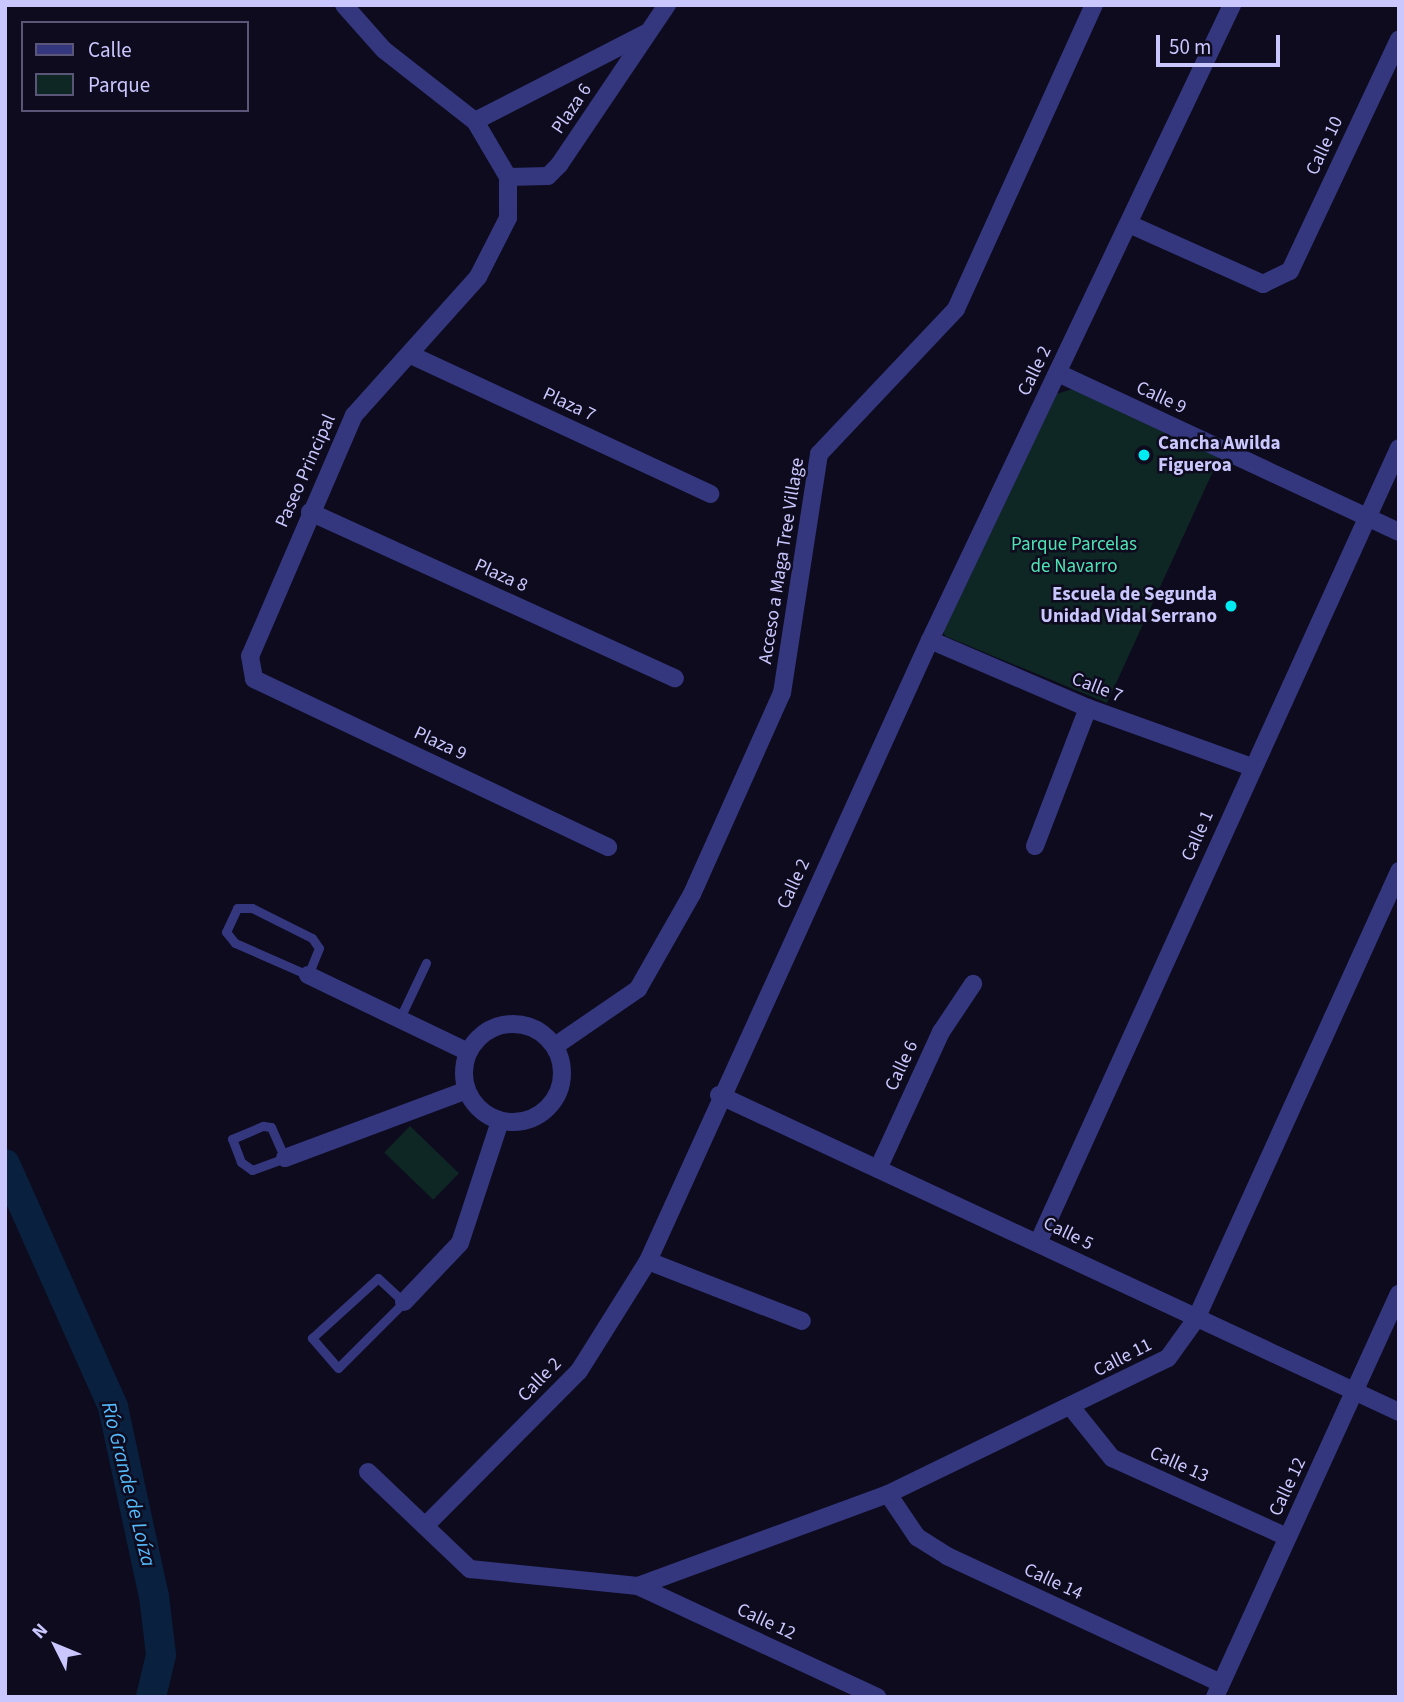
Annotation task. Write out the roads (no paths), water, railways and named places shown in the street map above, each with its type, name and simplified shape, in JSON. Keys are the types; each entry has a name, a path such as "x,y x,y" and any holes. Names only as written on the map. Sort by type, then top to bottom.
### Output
{"street":[{"path":"344,5 384,50 475,121 508,177"},
{"name":"Plaza 6","path":"508,177 548,176 559,165 667,5"},
{"name":"Acceso a Maga Tree Village","path":"555,1046 638,989 692,894 782,693 819,454 956,309 1094,5"},
{"name":"Calle 2","path":"425,1526 579,1371 648,1261 719,1095 930,640 1232,5"},
{"name":"Plaza 6","path":"475,121 649,31"},
{"name":"Calle 10","path":"1129,224 1263,284 1290,271 1399,39"},
{"name":"Paseo Principal","path":"254,679 250,656 354,415 411,355 478,277 498,238 508,210 508,177"},
{"name":"Plaza 7","path":"411,355 710,494"},
{"name":"Calle 9","path":"1058,373 1399,532"},
{"name":"Calle 1","path":"1038,1243 1252,766 1399,448"},
{"name":"Plaza 8","path":"310,512 675,678"},
{"name":"Calle 7","path":"930,640 1088,708 1252,766"},
{"name":"Plaza 9","path":"254,679 608,847"},
{"path":"1035,846 1088,708"},
{"name":"Calle 11","path":"638,1586 888,1494 1071,1408 1168,1358 1196,1319 1399,871"},
{"path":"308,975 468,1052"},
{"name":"Calle 6","path":"878,1169 941,1032 972,985"},
{"path":"510,1024 532,1027 555,1046 562,1079 552,1102 533,1118 500,1121 486,1115 467,1090 468,1052 488,1030 510,1024"},
{"path":"285,1158 467,1090"},
{"name":"Calle 5","path":"719,1095 1399,1412"},
{"path":"404,1302 460,1243 500,1121"},
{"path":"648,1261 803,1321"},
{"name":"Calle 12","path":"1218,1690 1399,1294"},
{"name":"Calle 13","path":"1071,1408 1112,1458 1287,1537"},
{"path":"368,1472 470,1569 638,1586"},
{"name":"Calle 14","path":"888,1494 917,1537 947,1556 1218,1690"},
{"name":"Calle 12","path":"638,1586 877,1697"}],"lane":[{"path":"237,908 252,908 312,938 319,948 308,975 235,943 226,932 237,908"},
{"path":"400,1018 426,963"},
{"path":"271,1127 285,1158 252,1170 241,1161 233,1139 271,1127"},
{"path":"378,1278 404,1302 338,1368 314,1347 312,1338 371,1279 378,1278"}],"waterway":[{"name":"Río Grande de Loíza","path":"5,1164 113,1407 154,1596 161,1655 151,1697"}],"place":[{"name":"Cancha Awilda Figueroa","path":"1144,455"},
{"name":"Escuela de Segunda Unidad Vidal Serrano","path":"1231,606"}],"park label":[{"name":"Parque Parcelas de Navarro","path":"1074,556"}]}
